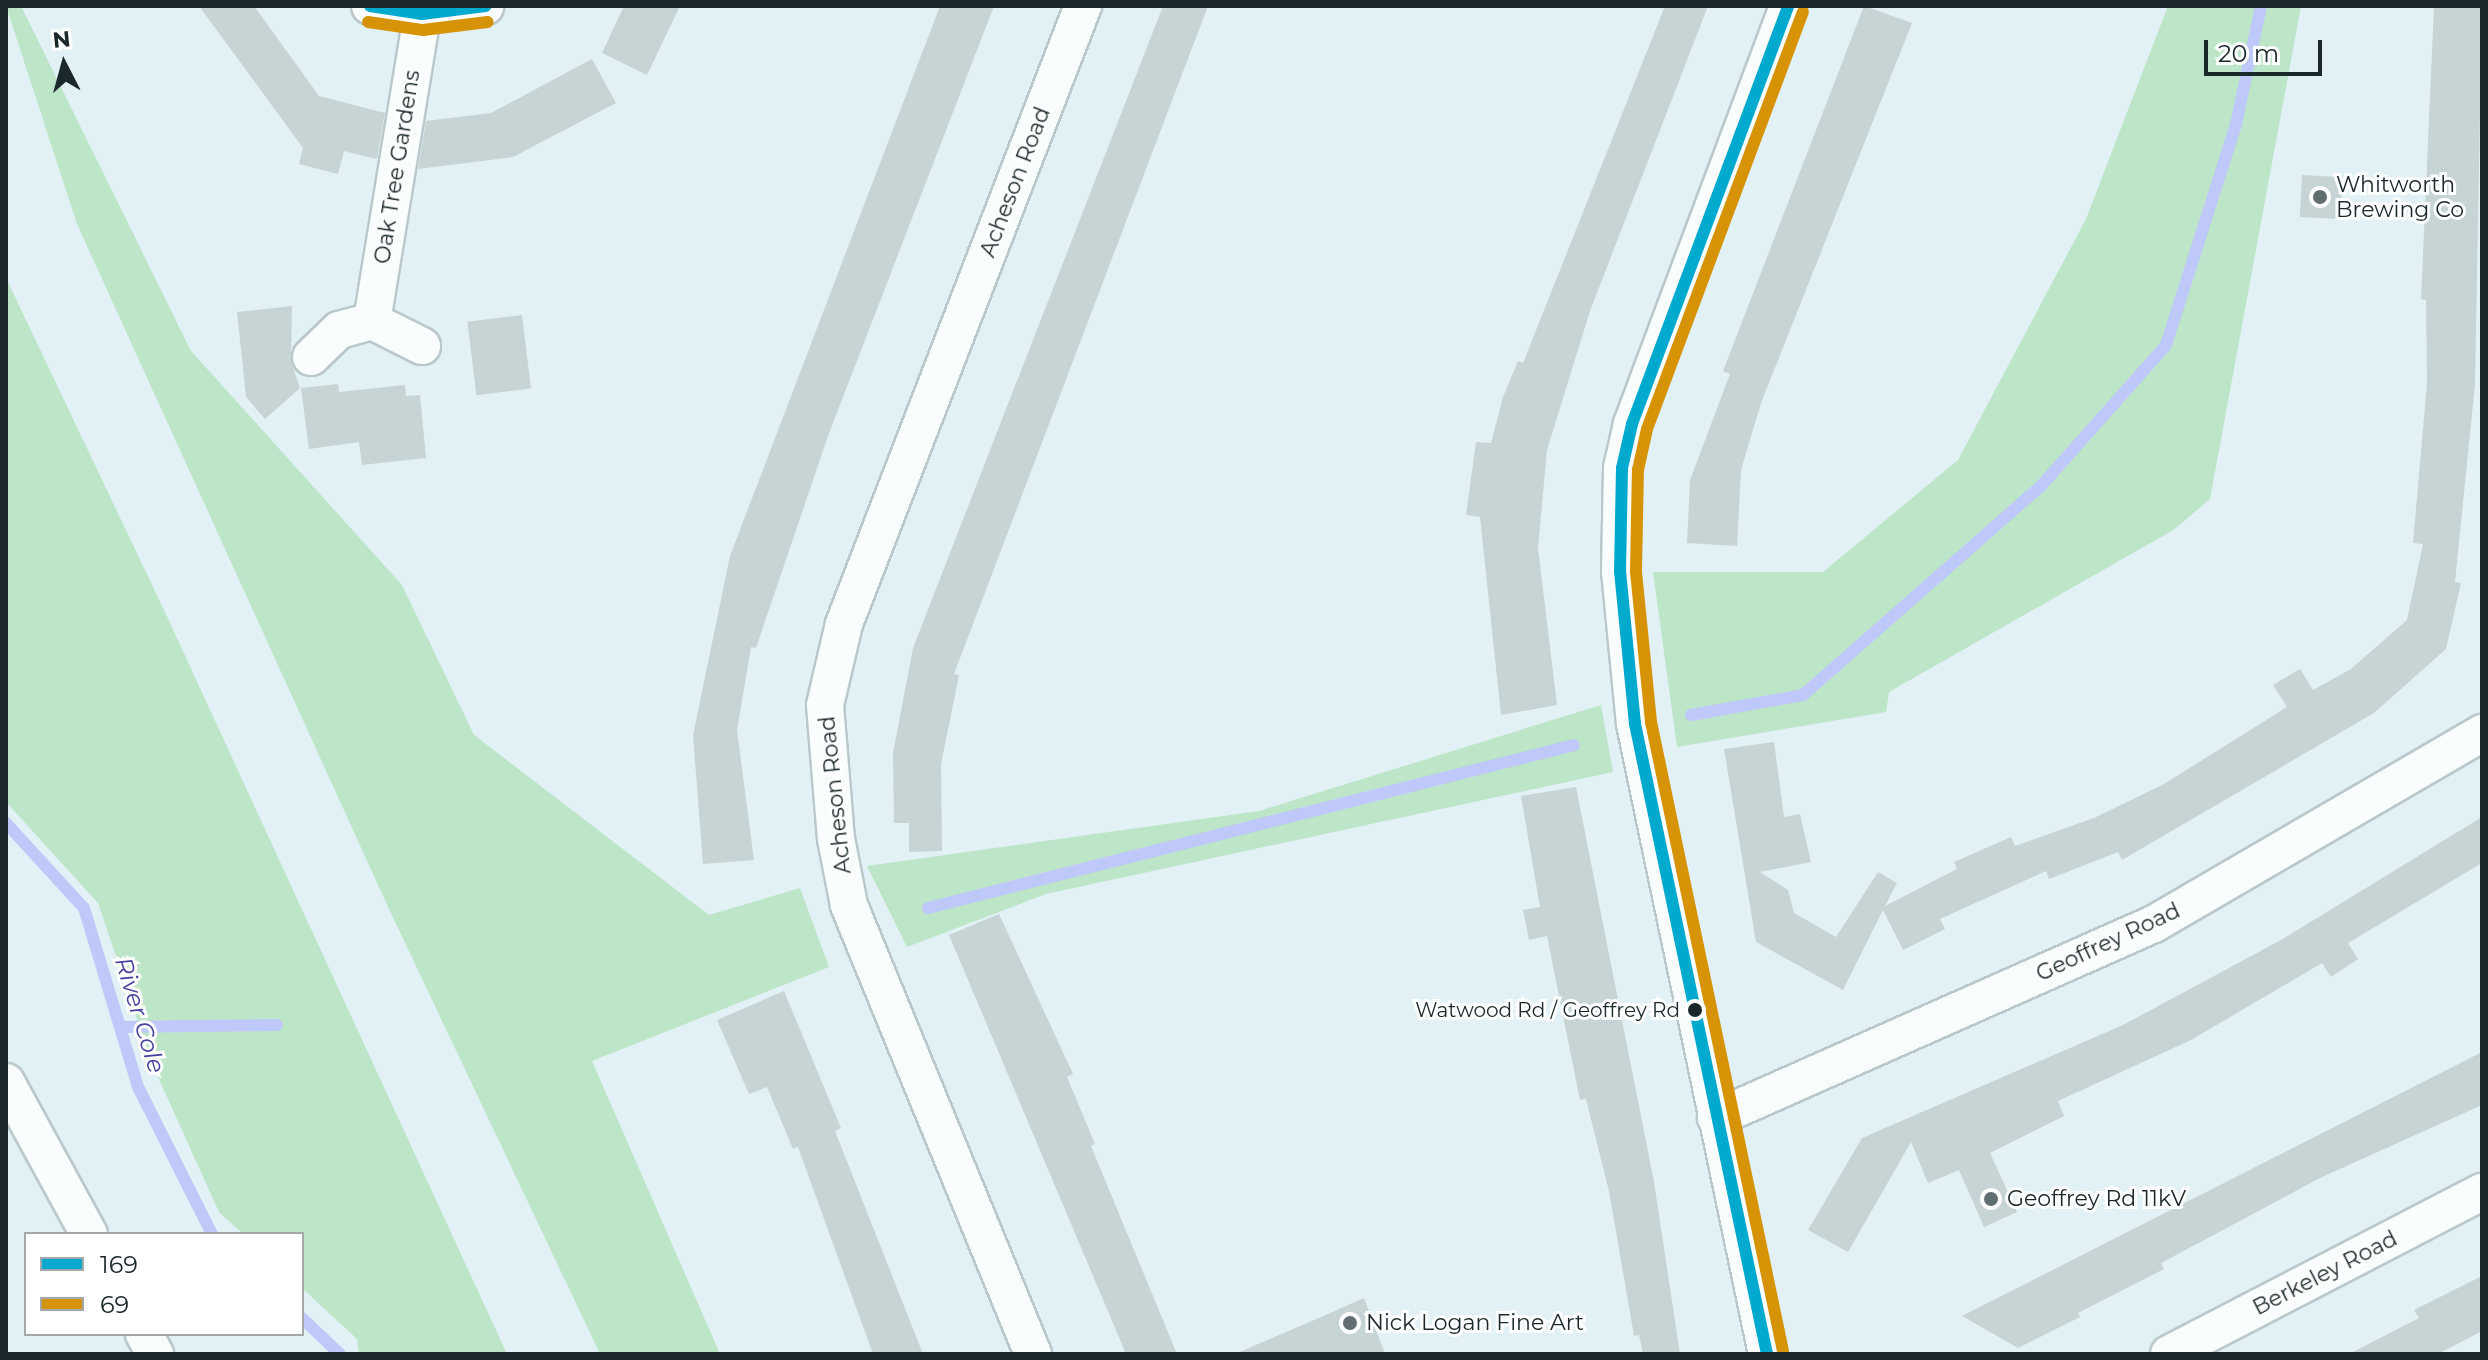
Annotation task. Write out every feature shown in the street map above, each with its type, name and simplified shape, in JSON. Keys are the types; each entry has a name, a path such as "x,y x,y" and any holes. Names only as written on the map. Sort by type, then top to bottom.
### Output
{"street":[{"path":"370,6 422,14 486,6"},
{"name":"Acheson Road","path":"1033,1354 849,905 836,839 825,705 844,624 1083,6"},
{"path":"1767,1354 1635,724 1620,572 1622,468 1649,376 1788,6"},
{"name":"Oak Tree Gardens","path":"372,321 422,14"},
{"path":"311,357 339,330 372,321 422,346"},
{"name":"Geoffrey Road","path":"1716,1118 2154,924 2482,733"},
{"path":"6,1082 88,1232"},
{"name":"Berkeley Road","path":"2169,1354 2482,1192"},
{"path":"145,1336 155,1354"}],"green space":[{"path":"6,6 21,6 191,351 402,585 474,735 709,915 800,888 829,967 592,1061 720,1354 600,1354 389,909 77,224"},
{"path":"2168,6 2301,6 2210,499 2175,529 1889,692 1886,712 1677,747 1653,572 1823,572 1958,460 2086,219"},
{"path":"6,278 164,610 507,1354 359,1354 357,1339 304,1290 304,1232 241,1232 219,1212 153,1066 98,903 6,802"},
{"path":"1601,705 1613,772 1046,894 907,947 867,866 1259,811"}],"building":[{"path":"199,6 254,6 319,96 385,113 377,159 344,151 338,174 299,164 303,148"},
{"path":"624,6 680,6 647,75 602,53"},
{"path":"940,6 994,6 828,436 756,648 751,647 737,730 754,860 703,864 693,735 730,556"},
{"path":"1163,6 1208,6 954,674 959,675 941,764 942,851 909,852 909,823 894,823 893,753 913,648"},
{"path":"1665,6 1708,6 1590,311 1547,450 1538,548 1557,705 1501,715 1480,517 1466,515 1476,442 1491,443 1503,397 1518,361 1523,363"},
{"path":"1864,6 1912,23 1761,403 1741,470 1737,546 1687,543 1690,480 1730,374 1723,371"},
{"path":"2434,6 2482,6 2475,384 2455,582 2461,583 2446,649 2374,713 2122,860 2118,852 2049,879 2046,871 1940,919 1945,929 1903,950 1883,910 1843,990 1756,942 1724,749 1774,742 1784,817 1800,814 1811,862 1760,872 1788,890 1794,913 1836,937 1878,872 1897,883 1885,906 1957,869 1954,862 2011,837 2015,846 2094,818 2164,784 2287,707 2273,685 2300,669 2313,690 2351,669 2407,620 2423,544 2413,543 2427,383 2426,300 2421,299"},
{"path":"592,59 616,103 513,157 418,169 426,121 491,113"},
{"name":"Whitworth Brewing Co","path":"2302,175 2343,177 2341,219 2300,217"},
{"path":"292,306 291,361 300,388 265,419 246,397 237,312"},
{"path":"522,315 531,388 476,395 467,322"},
{"path":"338,384 339,392 405,385 406,396 420,395 426,458 362,465 359,442 309,449 301,388"},
{"path":"1576,787 1654,1182 1680,1354 1643,1354 1639,1335 1634,1336 1609,1191 1586,1099 1580,1100 1547,936 1529,940 1523,910 1540,907 1521,796"},
{"path":"2482,817 2482,863 2348,943 2358,959 2331,977 2322,963 2191,1040 2058,1101 2064,1116 1990,1153 2017,1212 1984,1227 1959,1170 1928,1183 1911,1142 1848,1252 1808,1230 1862,1138 2123,1025 2281,940"},
{"path":"999,914 1073,1074 1067,1077 1095,1144 1091,1146 1177,1354 1126,1354 949,935"},
{"path":"784,991 841,1128 835,1131 923,1354 873,1354 798,1147 793,1149 767,1087 749,1094 717,1020"},
{"path":"2482,1052 2482,1105 2322,1177 2161,1263 2164,1269 2078,1313 2080,1317 2018,1348 1962,1316"},
{"path":"2482,1276 2482,1331 2438,1354 2349,1354 2419,1318 2414,1310"},
{"path":"1364,1298 1385,1354 1235,1354 1321,1317"}],"waterway":[{"path":"1691,715 1803,695 2041,486 2166,345 2236,124 2261,6"},
{"path":"928,908 1574,745"},
{"name":"River Cole","path":"6,823 84,908 138,1087 211,1232"},
{"path":"120,1027 277,1025"},
{"name":"River Cole","path":"304,1320 340,1354"}],"transit line":[{"name":"169","path":"370,6 422,14 486,6"},
{"name":"169","path":"1767,1354 1635,724 1620,572 1622,468 1632,424 1788,6"},
{"name":"69","path":"1783,1351 1651,722 1636,571 1638,470 1647,429 1803,12"},
{"name":"69","path":"368,22 423,30 488,22"}],"place":[{"name":"Whitworth Brewing Co","path":"2320,197"},
{"name":"Watwood Rd / Geoffrey Rd","path":"1695,1010"},
{"name":"Geoffrey Rd 11kV","path":"1991,1199"},
{"name":"Nick Logan Fine Art","path":"1350,1323"}]}
